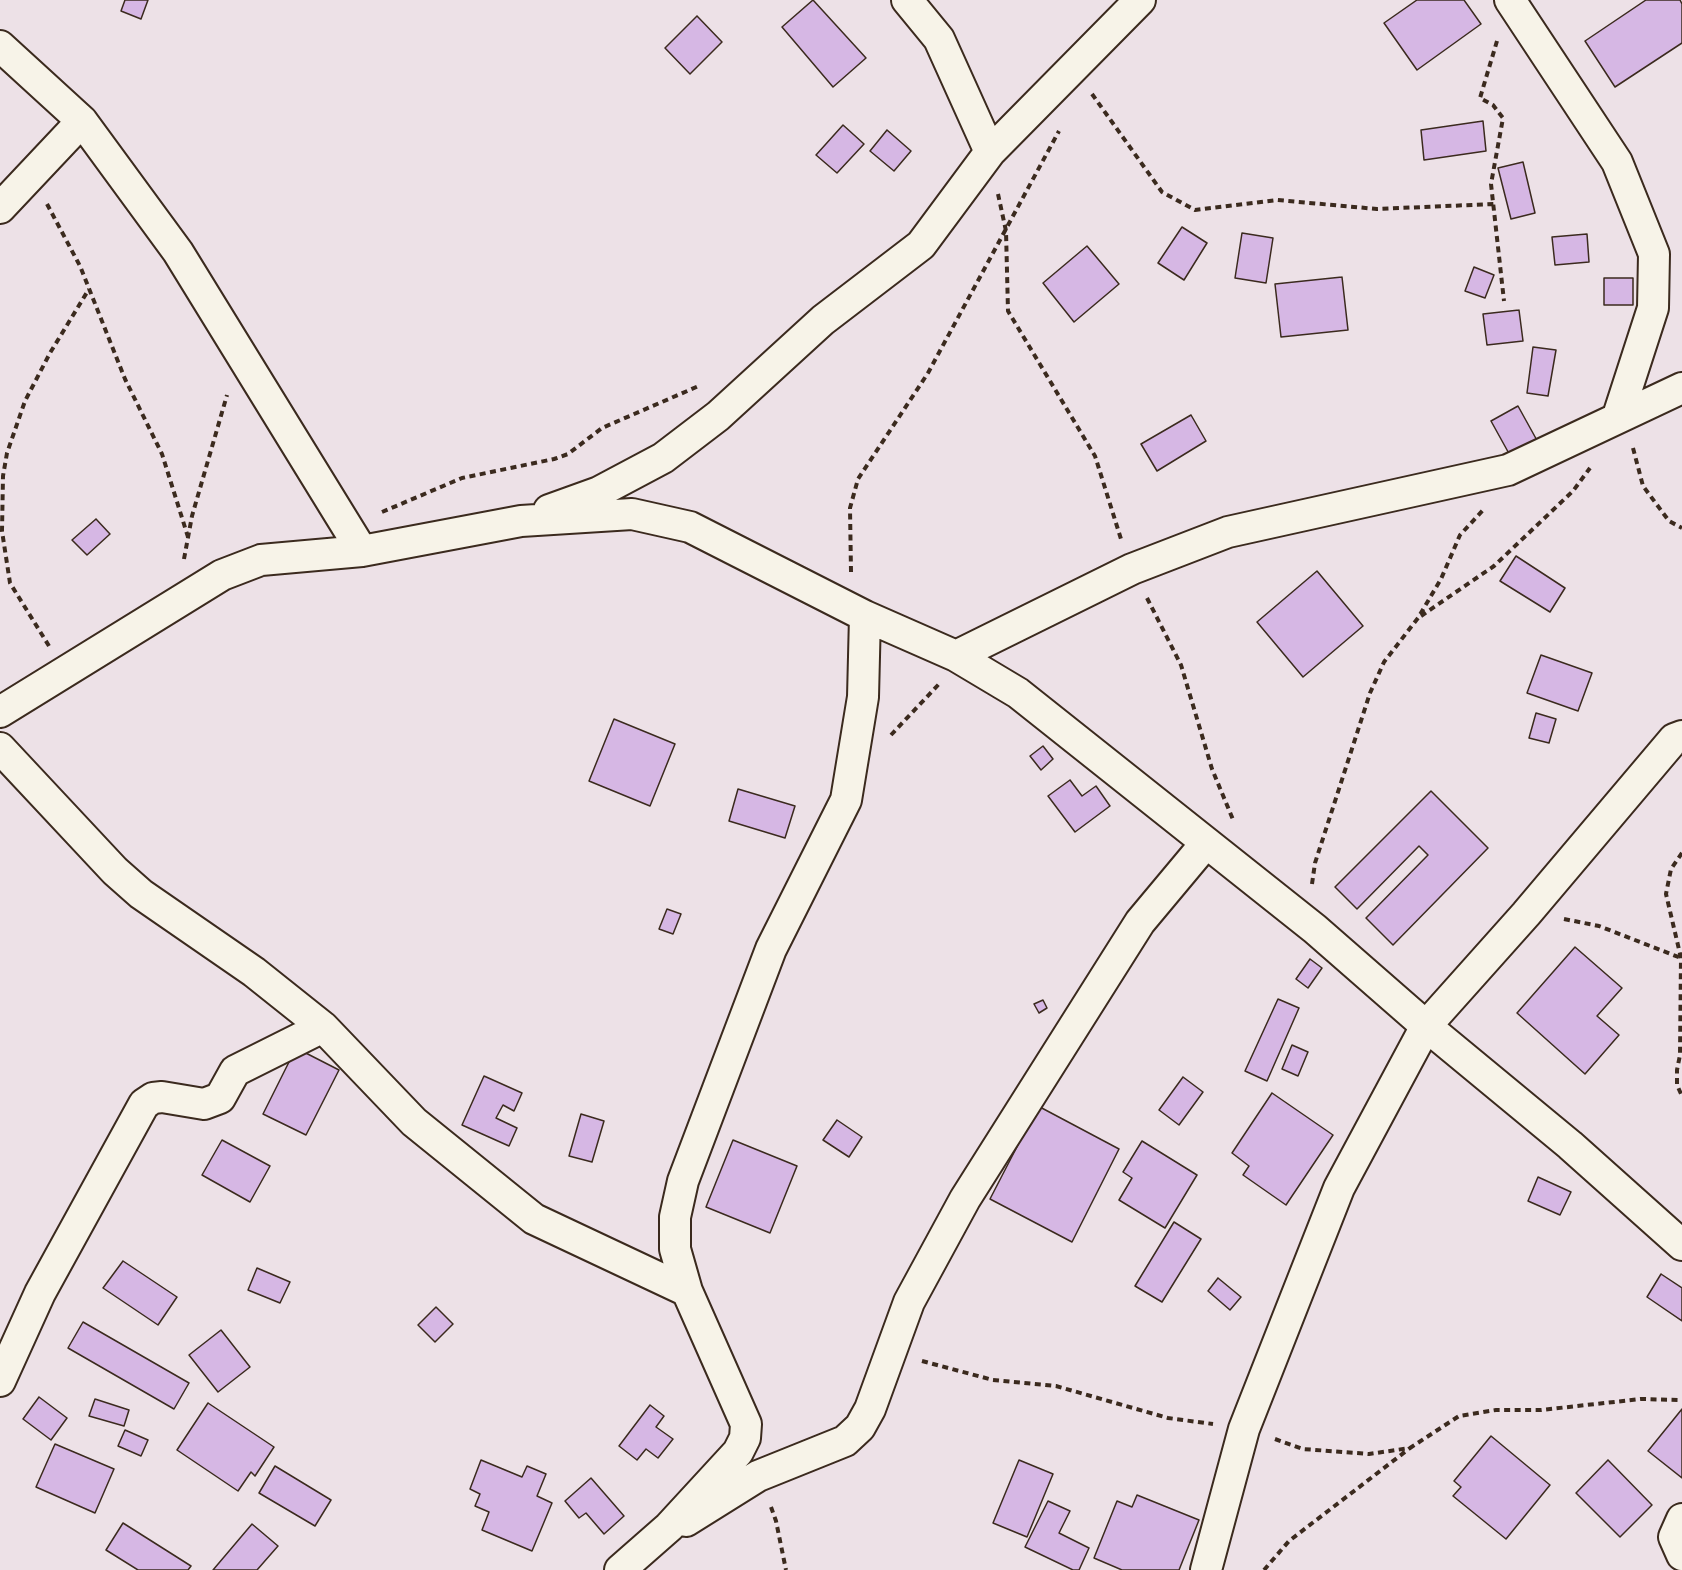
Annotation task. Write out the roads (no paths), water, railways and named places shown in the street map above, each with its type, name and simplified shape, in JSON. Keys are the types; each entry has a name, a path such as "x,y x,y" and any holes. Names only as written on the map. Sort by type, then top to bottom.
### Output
{"street":[{"path":"907,0 939,39 990,152"},
{"path":"521,520 599,492 663,458 718,416 823,320 921,245 990,152 1140,0"},
{"path":"1510,0 1617,162 1654,254 1653,308 1621,416"},
{"path":"0,46 82,121 178,252 355,539"},
{"path":"0,208 82,121"},
{"path":"963,660 1132,568 1228,532 1508,470 1682,388"},
{"path":"0,711 222,575 261,560 355,539 521,520 632,514 690,527 858,613 963,660 1018,693 1315,929 1426,1026 1570,1145 1682,1245"},
{"path":"620,1570 669,1527 738,1452 745,1438 746,1424 687,1291 675,1249 675,1217 683,1181 771,949 846,800 863,697 858,613"},
{"path":"1206,1570 1244,1429 1339,1188 1426,1026 1526,914 1674,739 1682,736"},
{"path":"0,748 115,871 141,894 254,972 323,1027 414,1122 534,1220 687,1291"},
{"path":"669,1527 697,1515 758,1476 845,1441 860,1427 870,1409 909,1302 965,1199 1081,1012 1140,922 1206,843"},
{"path":"0,1382 40,1293 144,1104 153,1098 204,1104 220,1098 235,1071 323,1027"},
{"path":"1682,1519 1674,1537 1682,1555"}]}
